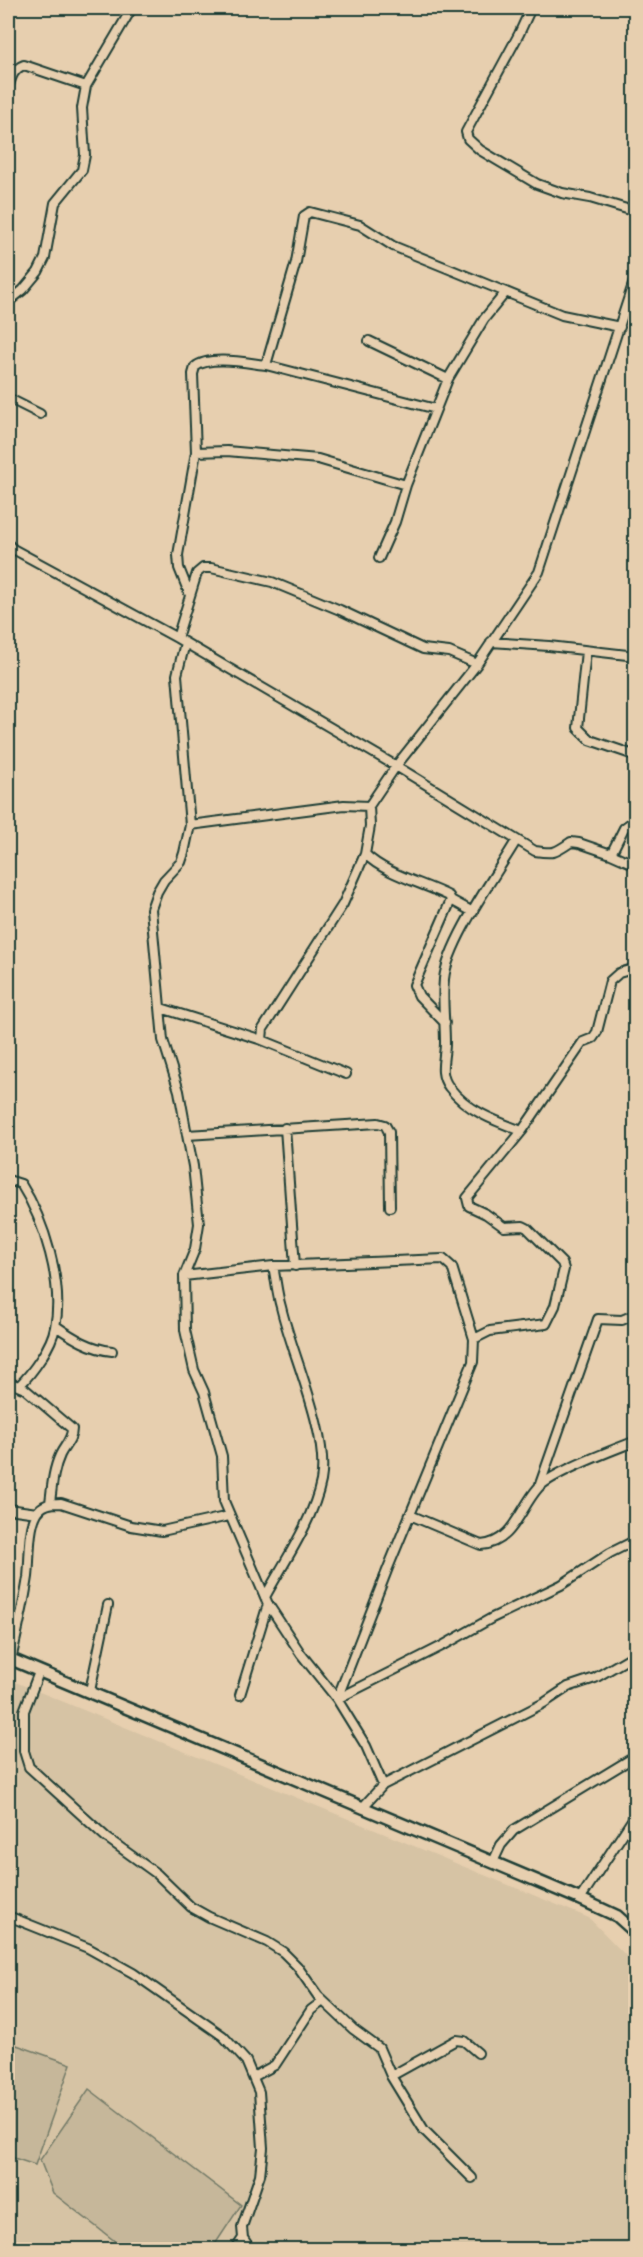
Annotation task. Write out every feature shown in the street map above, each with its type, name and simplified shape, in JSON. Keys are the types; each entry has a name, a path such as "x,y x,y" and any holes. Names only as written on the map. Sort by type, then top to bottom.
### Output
{"street":[{"path":"8,302 23,290 38,272 45,258 55,203 82,170 86,155 82,108 86,86 132,8"},
{"path":"531,8 466,132 468,139 480,150 537,184 636,213"},
{"path":"8,89 13,73 18,67 24,66 86,86"},
{"path":"266,365 296,262 304,216 310,212 360,225 393,246 562,315 620,327"},
{"path":"262,1040 262,1029 343,904 365,854 370,825 369,806 396,766 477,664 540,572 636,275"},
{"path":"379,558 395,522 406,485 448,379 484,319 506,292"},
{"path":"369,341 448,379"},
{"path":"189,593 179,568 178,555 196,452 193,374 195,367 204,362 239,361 266,365 436,410"},
{"path":"8,398 40,414"},
{"path":"196,452 227,451 318,459 406,485"},
{"path":"8,558 10,547 177,638 396,766 535,851 551,854 559,852 571,842 579,843 636,865"},
{"path":"177,638 197,573 203,568 211,568 272,582 340,610 423,649 449,652 477,664"},
{"path":"491,642 636,656"},
{"path":"185,643 177,675 190,825 184,854 164,880 151,909 163,1040 188,1135 199,1224 195,1249 183,1276 185,1330 194,1370 204,1392 222,1456 224,1501 229,1516 266,1601 301,1654 337,1699 366,1746 383,1785"},
{"path":"586,651 578,728 590,740 634,755"},
{"path":"190,825 344,805 369,806"},
{"path":"611,854 624,828 636,819"},
{"path":"516,841 473,912 453,950 444,977 445,1053 441,1070 448,1087 478,1114 522,1131"},
{"path":"365,854 374,863 449,896 451,900 473,912"},
{"path":"445,1023 419,996 414,986 451,900"},
{"path":"474,1339 490,1331 546,1324 555,1306 564,1269 560,1259 527,1228 523,1226 504,1227 486,1214 469,1206 467,1198 522,1131 583,1042 593,1038 597,1032 610,981 619,973 636,968"},
{"path":"160,1008 262,1040 346,1074"},
{"path":"188,1135 378,1123 385,1125 389,1132 390,1207"},
{"path":"285,1128 295,1266"},
{"path":"8,1180 21,1184 41,1225 56,1281 56,1326 38,1362 19,1386"},
{"path":"183,1276 273,1266 443,1259 452,1267 474,1339 473,1362 337,1699"},
{"path":"240,1695 266,1601 307,1521 321,1482 323,1456 310,1400 280,1307 273,1266"},
{"path":"410,1515 481,1545 492,1545 501,1539 518,1519 539,1487 598,1319 601,1317 622,1320 636,1314"},
{"path":"56,1326 99,1350 112,1351"},
{"path":"8,1382 19,1386 72,1429 70,1439 60,1454 55,1469 50,1503"},
{"path":"539,1487 557,1475 636,1440"},
{"path":"229,1516 162,1531 131,1526 61,1503 50,1503 37,1513 33,1527 28,1579 9,1659 90,1691 580,1899 616,1916 636,1933"},
{"path":"8,1509 37,1513"},
{"path":"337,1699 492,1618 561,1585 610,1552 636,1540"},
{"path":"90,1691 108,1605"},
{"path":"362,1808 383,1785 544,1703 568,1687 595,1678 636,1654"},
{"path":"39,1672 24,1711 24,1752 29,1767 107,1838 157,1874 191,1907 257,1937 283,1952 297,1966 323,2001 353,2029 379,2048 391,2076 424,2130 436,2145 472,2178"},
{"path":"493,1862 501,1845 514,1830 636,1756"},
{"path":"580,1899 636,1814"},
{"path":"8,1916 88,1948 133,1973 223,2036 246,2061 259,2092 263,2148 260,2175 242,2227 243,2238 251,2250"},
{"path":"253,2077 275,2065 311,2010 323,2001"},
{"path":"391,2076 456,2040 464,2041 478,2053"},
{"path":"235,2250 243,2238"}],"shaded area":[{"path":"8,1679 589,1918 635,1965 635,2249 8,2249"},
{"path":"8,2042 71,2064 35,2165 8,2156"},
{"path":"89,2089 241,2205 212,2249 125,2249 53,2193 40,2160"}]}
